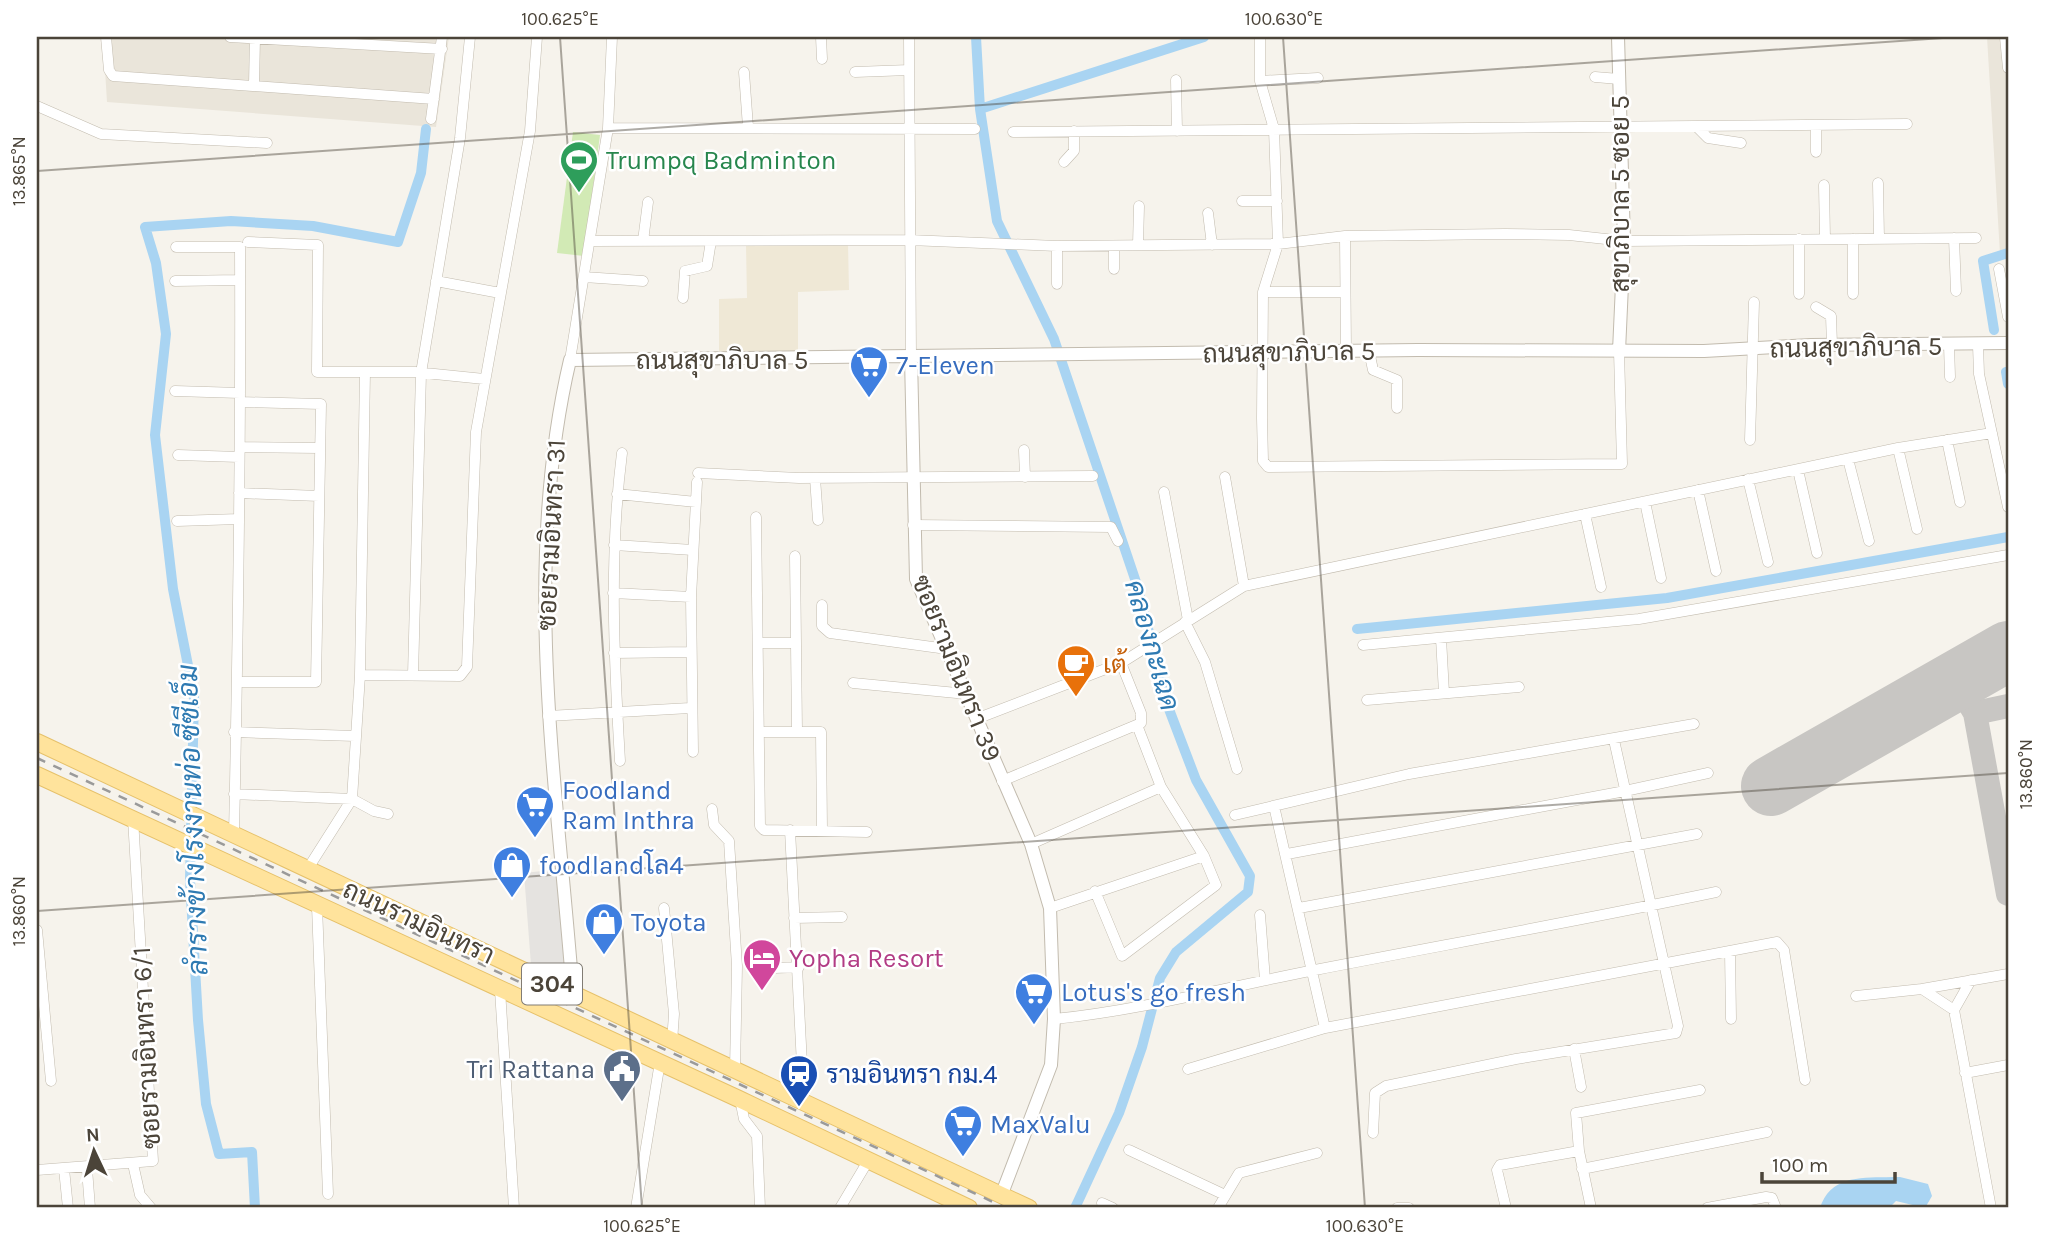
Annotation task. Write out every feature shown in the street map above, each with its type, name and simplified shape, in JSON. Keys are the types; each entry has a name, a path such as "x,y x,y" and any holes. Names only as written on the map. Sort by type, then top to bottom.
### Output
{"main road":[{"name":"ถนนรามอินทรา","path":"37,742 1029,1208"},
{"path":"67,789 80,762"},
{"name":"ถนนรามอินทรา","path":"37,775 660,1062 969,1208"},
{"path":"110,808 106,800 106,788 119,780"}],"street":[{"path":"106,37 109,70 113,75 434,99"},
{"path":"230,37 442,49"},
{"path":"431,120 442,37"},
{"path":"413,675 421,373 460,138 470,37"},
{"path":"360,675 460,676 467,667 476,432 532,119 537,37"},
{"name":"ซอยรามอินทรา 31","path":"573,994 548,716 545,639 548,499 551,463 608,128 612,37"},
{"path":"821,37 822,59"},
{"name":"ซอยรามอินทรา 39","path":"909,37 909,240 916,579 1031,844 1051,908 1054,1019 1051,1065 1001,1196"},
{"path":"1260,37 1260,81 1274,129 1278,244 1263,292 1261,351 1264,461 1268,467 1622,464 1619,351"},
{"name":"สุขาภิบาล 5 ซอย 5","path":"1618,37 1624,241 1619,351"},
{"path":"2005,37 2008,68"},
{"path":"254,85 255,38"},
{"path":"855,72 909,70"},
{"path":"744,72 748,127"},
{"path":"1595,77 1619,79"},
{"path":"1260,81 1318,78"},
{"path":"1176,80 1177,131"},
{"path":"37,106 101,134 267,143"},
{"path":"1013,132 1907,124"},
{"path":"1816,125 1816,152"},
{"path":"1696,126 1708,138 1741,143"},
{"path":"608,128 748,127 911,131 975,129"},
{"path":"1064,162 1074,151 1074,131"},
{"path":"1878,183 1879,239"},
{"path":"1824,185 1825,239"},
{"path":"1242,201 1277,201"},
{"path":"643,242 649,202"},
{"path":"1139,206 1139,246"},
{"path":"1208,213 1212,245"},
{"path":"590,241 909,240 998,246 1139,246 1278,244 1345,236 1518,234 1624,241 1976,238"},
{"path":"1345,236 1346,352"},
{"path":"1954,238 1956,291"},
{"path":"1799,239 1799,294"},
{"path":"1853,239 1853,294"},
{"path":"683,298 685,271 706,266 711,241"},
{"path":"248,242 318,245 317,372 421,373 484,379"},
{"path":"1057,246 1057,284"},
{"path":"1114,246 1114,269"},
{"path":"176,247 240,247 234,835"},
{"path":"1999,269 2008,317"},
{"path":"584,277 643,281"},
{"path":"175,281 240,280"},
{"path":"436,281 500,293"},
{"path":"1263,292 1345,292"},
{"path":"1750,440 1754,302"},
{"path":"1816,307 1831,316 1832,345"},
{"name":"ถนนสุขาภิบาล 5","path":"570,360 1080,356 1261,351 1619,351 2008,343"},
{"path":"1950,345 1950,377"},
{"path":"1978,345 1979,374 2008,507"},
{"path":"1369,351 1373,370 1396,380 1397,408"},
{"path":"307,870 352,799 360,675 365,372"},
{"path":"175,391 321,404 316,682 237,682"},
{"path":"976,719 1121,663 1244,586 1898,448 1992,433"},
{"path":"1947,440 1960,502"},
{"path":"178,455 319,448"},
{"path":"1898,448 1917,529"},
{"path":"1024,450 1025,477"},
{"path":"620,761 613,593 617,494 622,453"},
{"path":"1849,459 1869,541"},
{"path":"1798,470 1817,553"},
{"path":"693,752 690,708 691,597 698,478 1093,475"},
{"path":"1225,477 1244,586"},
{"path":"815,478 818,520"},
{"path":"1748,479 1768,562"},
{"path":"1698,490 1716,571"},
{"path":"1164,492 1186,621 1205,662 1237,769"},
{"path":"239,493 319,496"},
{"path":"617,494 696,502"},
{"path":"1645,502 1661,578"},
{"path":"1585,514 1601,587"},
{"path":"756,516 760,827 764,830 867,831"},
{"path":"177,521 239,519"},
{"path":"913,525 1111,527 1118,541"},
{"path":"614,545 693,550"},
{"path":"1363,645 1639,619 2008,555"},
{"path":"795,556 797,732"},
{"path":"613,593 691,597"},
{"path":"822,605 822,626 830,634 947,649"},
{"path":"1441,638 1444,693"},
{"path":"759,643 795,643"},
{"path":"614,653 690,652"},
{"path":"1002,781 1141,723 1141,713 1121,663"},
{"path":"853,683 967,694"},
{"path":"1367,700 1519,687"},
{"path":"548,716 690,708"},
{"path":"1235,815 1409,774 1694,724"},
{"path":"1095,891 1122,956 1214,888 1216,880 1161,787 1137,725"},
{"path":"234,732 355,736"},
{"path":"760,732 821,732 822,830"},
{"path":"1373,1133 1373,1100 1379,1089 1574,1049 1676,1033 1678,1026 1614,740"},
{"path":"1287,854 1625,791 1707,773"},
{"path":"1031,844 1161,787"},
{"path":"234,794 352,799 374,811 388,814"},
{"path":"1275,806 1325,1028"},
{"path":"712,809 714,825 729,841 737,966 735,1070"},
{"name":"ซอยรามอินทรา 6/1","path":"37,1170 151,1163 154,1158 133,818"},
{"path":"790,830 804,1104"},
{"path":"1298,908 1697,834"},
{"path":"1051,908 1204,856"},
{"path":"1054,1019 1169,1002 1313,970 1716,892"},
{"path":"317,906 328,1194"},
{"path":"664,908 674,1014 672,1042"},
{"path":"1260,915 1265,980"},
{"path":"794,918 842,917"},
{"path":"37,930 51,1081"},
{"path":"1188,1069 1325,1028 1777,942 1782,945 1805,1080"},
{"path":"1730,951 1731,1019"},
{"path":"775,968 799,967"},
{"path":"1856,996 1922,989 2008,974"},
{"path":"1971,980 1954,1010 1991,1208"},
{"path":"1922,989 1954,1010"},
{"path":"500,990 502,1056 514,1208"},
{"path":"1574,1049 1581,1087"},
{"path":"636,1208 660,1062"},
{"path":"1965,1073 2008,1065"},
{"path":"1591,1208 1578,1152 1574,1116 1579,1111 1700,1090"},
{"path":"739,1099 744,1119 757,1136 760,1208"},
{"path":"1582,1169 1767,1132"},
{"path":"1129,1150 1225,1195"},
{"path":"1506,1208 1497,1170 1500,1166 1578,1152"},
{"path":"1221,1208 1225,1195 1239,1173 1317,1153"},
{"path":"840,1208 868,1161"},
{"path":"133,1164 140,1195 151,1208"},
{"path":"87,1168 90,1208"},
{"path":"64,1169 68,1208"},
{"path":"1707,1208 1766,1197 1772,1198 1776,1208"},
{"path":"1102,1203 1114,1208"},
{"path":"1397,1208 1409,1208"}],"shaded area":[{"path":"103,37 449,37 436,127 107,102"},
{"path":"1987,37 2008,37 2008,251 2000,254"},
{"path":"848,244 849,290 798,292 798,353 719,353 719,299 747,298 746,246"},
{"path":"560,869 571,983 531,965 524,873"}],"green space":[{"name":"Trumpq Badminton","path":"573,132 600,135 584,256 557,253"}],"water":[{"path":"1900,1177 1928,1184 1932,1196 1925,1208 1896,1201 1889,1208 1820,1208 1825,1196 1842,1183 1853,1179"}],"waterway":[{"name":"คลองกะเฉด","path":"976,37 980,109 997,221 1054,339 1137,585 1167,704 1196,780 1250,876 1248,892 1176,952 1160,978 1142,1047 1119,1113 1075,1208"},
{"path":"980,109 1204,37"},
{"name":"ลำรางข้างโรงงานท่อ ซีซีเอ็ม","path":"255,1208 252,1152 219,1154 206,1104 190,880 194,696 173,589 155,435 166,334 156,263 145,227 231,221 313,226 398,242 421,173 426,129"},
{"path":"1994,330 1983,261 2008,253"},
{"path":"2006,372 2008,384"},
{"path":"1357,629 1667,598 2008,537"}],"taxiway":[{"path":"1956,681 1975,713"},
{"path":"2008,706 1975,713 2008,894"}],"runway":[{"path":"1771,786 2008,651"}],"railway":[{"path":"37,758 1006,1208"}],"place":[{"name":"Trumpq Badminton","path":"579,194"},
{"name":"7-Eleven","path":"869,399"},
{"name":"เต้","path":"1076,698"},
{"name":"Foodland Ram Inthra","path":"535,839"},
{"name":"foodlandโล4","path":"512,899"},
{"name":"Toyota","path":"604,956"},
{"name":"Yopha Resort","path":"762,992"},
{"name":"Lotus's go fresh","path":"1034,1026"},
{"name":"Tri Rattana","path":"622,1103"},
{"name":"รามอินทรา กม.4","path":"799,1108"},
{"name":"MaxValu","path":"963,1158"}]}
